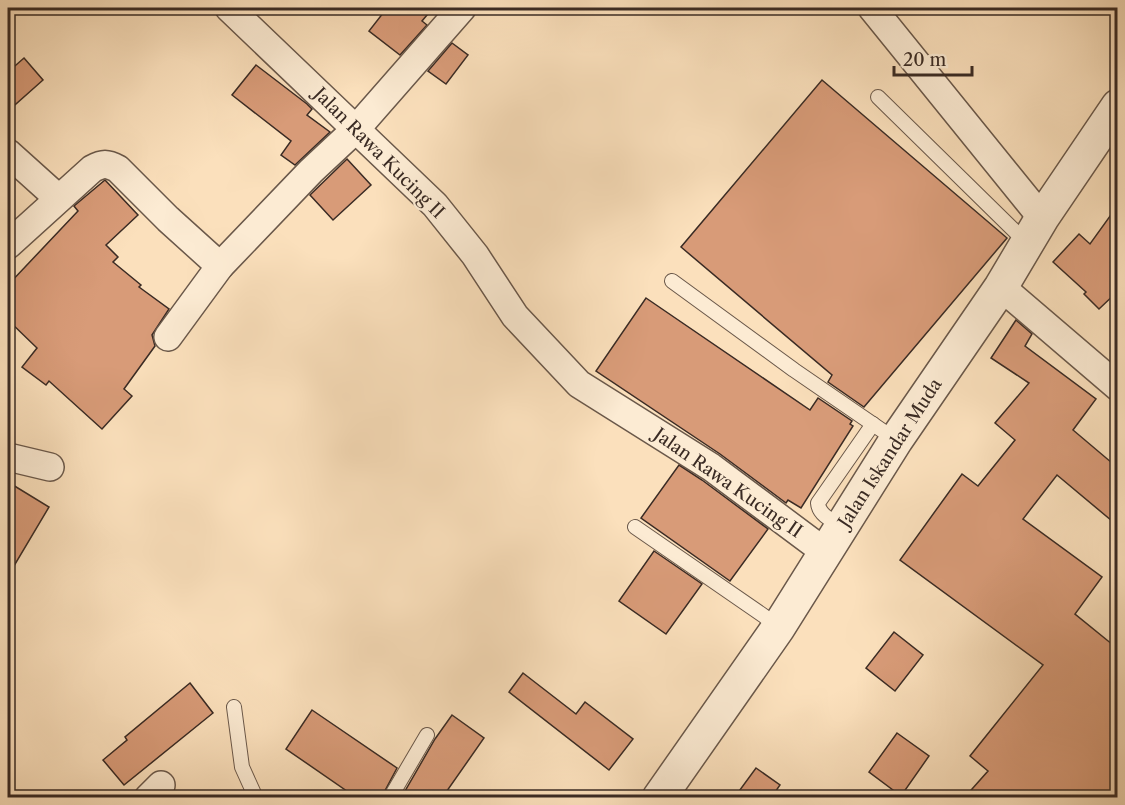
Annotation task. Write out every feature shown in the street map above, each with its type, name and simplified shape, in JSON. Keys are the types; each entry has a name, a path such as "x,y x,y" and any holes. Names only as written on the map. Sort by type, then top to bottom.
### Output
{"street":[{"name":"Jalan Rawa Kucing II","path":"229,8 435,205 475,255 515,316 579,384 711,467 833,538"},
{"path":"168,337 220,266 311,171 356,129 462,8"},
{"path":"872,8 1035,231"},
{"name":"Jalan Iskandar Muda","path":"659,798 777,628 833,538 885,432 1001,287 1035,231 1116,110"},
{"path":"8,153 58,198"},
{"path":"8,245 92,169 100,164 109,163 220,266"},
{"path":"1001,287 1118,387"},
{"path":"8,457 50,467"}],"lane":[{"path":"878,97 1035,231"},
{"path":"672,281 794,370 885,432"},
{"path":"634,527 764,616 777,628"},
{"path":"234,707 242,767 256,798"},
{"path":"390,798 427,735"}],"building":[{"path":"387,8 433,8 422,21 427,25 400,55 369,31"},
{"path":"452,43 468,55 446,84 428,71"},
{"path":"24,58 43,80 8,111 8,72"},
{"path":"256,65 307,104 312,109 307,115 330,132 295,165 281,155 291,141 232,95"},
{"path":"822,80 1007,238 864,407 828,382 832,375 681,247"},
{"path":"347,159 371,185 333,220 310,195"},
{"path":"105,180 138,215 106,245 118,257 113,262 141,285 139,287 169,309 152,335 155,346 124,389 132,396 102,429 49,381 46,385 22,367 37,348 8,320 8,285 78,211 74,206"},
{"path":"1118,205 1118,291 1099,309 1084,294 1086,292 1053,262 1079,234 1090,244"},
{"path":"646,298 810,410 818,398 852,421 850,424 853,426 801,508 788,500 786,503 720,454 596,371"},
{"path":"1016,320 1032,334 1025,346 1096,399 1073,430 1118,468 1118,526 1057,475 1023,519 1102,577 1075,614 1118,649 1118,798 964,798 988,771 970,756 1043,665 900,560 962,474 978,486 1015,440 995,423 1029,383 991,358"},
{"path":"679,465 768,529 730,581 641,518"},
{"path":"8,482 49,507 8,576"},
{"path":"654,551 702,584 666,634 619,601"},
{"path":"894,632 923,655 895,691 866,668"},
{"path":"523,673 576,714 585,702 633,739 609,770 509,692"},
{"path":"190,683 213,713 124,785 103,760 127,740 125,737"},
{"path":"312,710 397,768 381,798 357,798 286,749"},
{"path":"452,715 484,738 442,798 401,798 435,739"},
{"path":"897,733 929,756 901,796 869,772"},
{"path":"756,768 780,785 771,798 734,798"}]}
